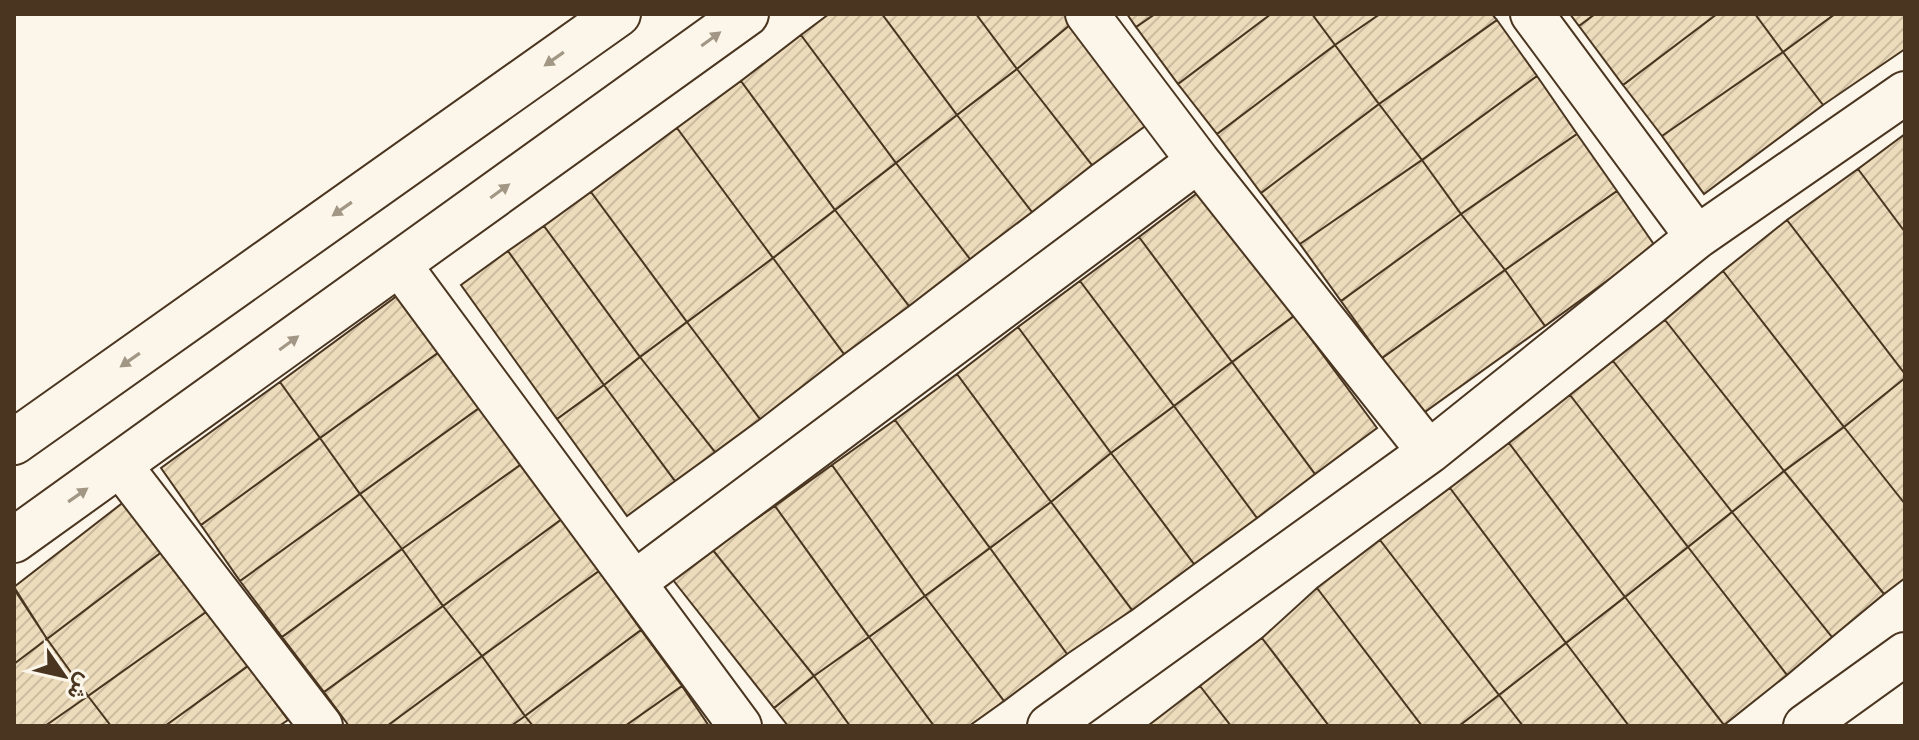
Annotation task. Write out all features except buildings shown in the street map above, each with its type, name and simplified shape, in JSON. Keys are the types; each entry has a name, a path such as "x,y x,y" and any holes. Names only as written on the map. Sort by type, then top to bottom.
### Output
{"main road":[{"path":"14,442 618,14"},
{"path":"14,540 746,14"}],"street":[{"path":"1087,14 1198,161 1429,452"},
{"path":"1532,14 1697,237"},
{"path":"1049,726 1429,452 1697,237 1905,93"},
{"path":"635,582 1198,161"},
{"path":"399,264 740,726"},
{"path":"120,465 321,726"},
{"path":"1805,726 1905,654"}]}
